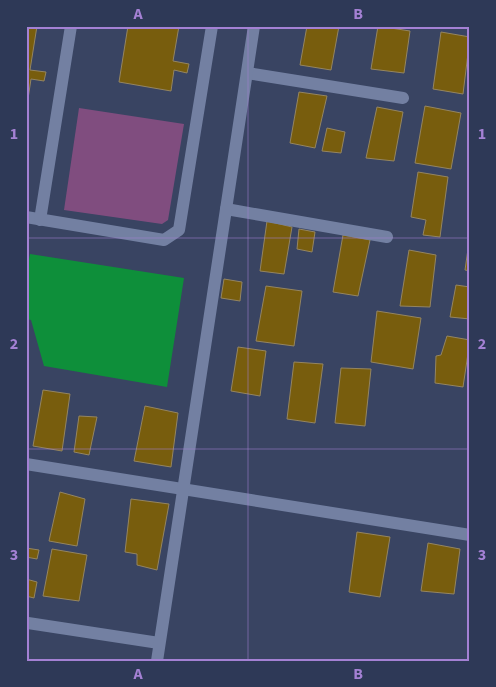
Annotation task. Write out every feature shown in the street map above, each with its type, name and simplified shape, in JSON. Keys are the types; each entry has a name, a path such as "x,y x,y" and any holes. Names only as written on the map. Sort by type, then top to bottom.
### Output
{"street":[{"path":"40,220 71,26"},
{"path":"26,217 164,240 180,230 212,26"},
{"path":"157,661 254,26"},
{"path":"247,73 403,98"},
{"path":"226,209 387,237"},
{"path":"26,464 470,535"},
{"path":"28,623 160,643"}],"shaded area":[{"path":"79,108 184,124 168,220 162,224 64,210"},
{"path":"30,254 184,278 167,387 44,366 31,320 26,319 26,274"}],"building":[{"path":"26,26 37,26 30,70 46,72 44,81 31,79 28,99"},
{"path":"128,26 179,26 173,61 189,64 187,73 174,70 171,91 119,82"},
{"path":"307,26 339,26 331,70 300,65"},
{"path":"378,26 410,31 404,73 371,69"},
{"path":"441,32 470,37 463,94 433,89"},
{"path":"299,92 327,96 315,148 290,143"},
{"path":"425,106 461,113 451,169 415,163"},
{"path":"377,107 403,112 394,161 366,158"},
{"path":"327,128 345,132 341,153 322,151"},
{"path":"418,172 448,177 440,237 423,235 426,220 411,217"},
{"path":"267,221 292,227 284,274 260,271"},
{"path":"299,229 315,232 312,252 297,249"},
{"path":"343,235 370,240 358,296 333,292"},
{"path":"470,235 470,271 465,270"},
{"path":"409,250 436,255 430,307 400,306"},
{"path":"224,279 242,282 240,301 221,298"},
{"path":"456,285 470,287 470,319 450,317"},
{"path":"266,286 302,291 294,346 256,341"},
{"path":"377,311 421,318 413,369 371,362"},
{"path":"447,336 470,340 463,387 435,383 436,356 441,355"},
{"path":"238,347 266,351 260,396 231,391"},
{"path":"294,362 323,364 315,423 287,419"},
{"path":"341,368 371,369 365,426 335,423"},
{"path":"43,390 70,394 62,451 33,446"},
{"path":"145,406 178,413 171,467 134,461"},
{"path":"79,416 97,417 89,455 74,452"},
{"path":"60,492 85,499 77,546 49,541"},
{"path":"131,499 169,504 157,570 137,565 137,554 125,552"},
{"path":"357,532 390,537 380,597 349,592"},
{"path":"428,543 460,549 454,594 421,591"},
{"path":"26,548 39,550 37,559 26,557"},
{"path":"52,549 87,555 79,601 43,596"},
{"path":"26,579 37,582 34,598 26,596"}]}
